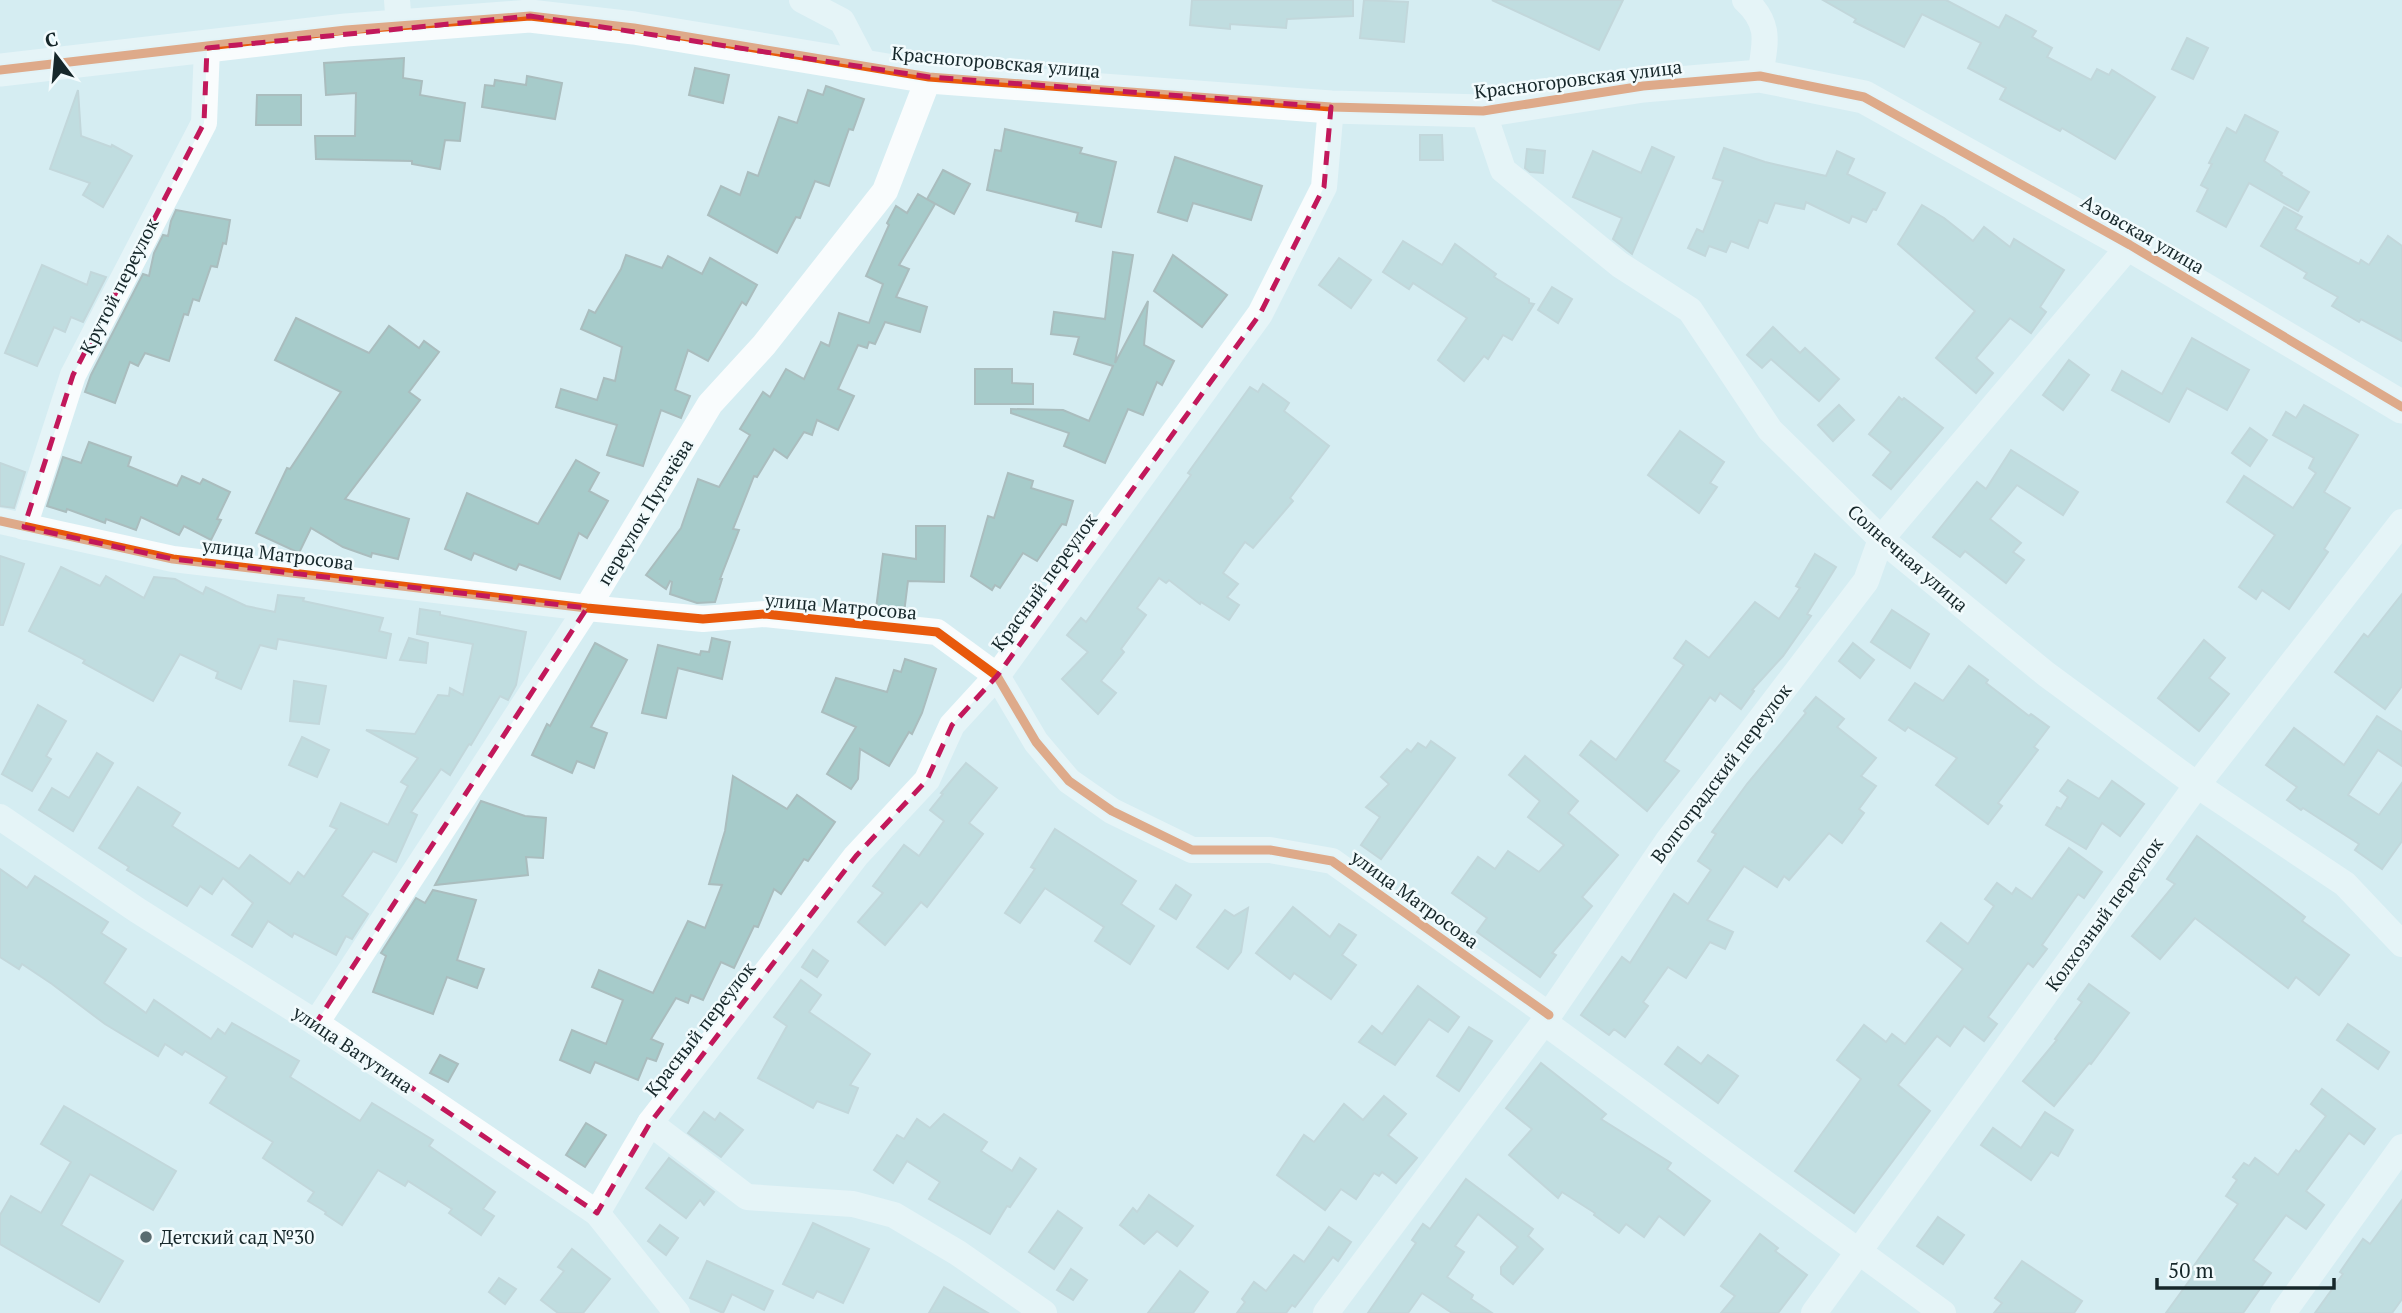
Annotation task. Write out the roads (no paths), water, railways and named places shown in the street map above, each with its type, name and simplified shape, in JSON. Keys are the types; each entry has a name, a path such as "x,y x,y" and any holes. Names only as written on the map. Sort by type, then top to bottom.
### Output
{"street":[{"name":"Красногоровская улица","path":"802,0 842,21 866,67"},
{"path":"1745,0 1759,16 1766,33 1760,76"},
{"name":"Красногоровская улица","path":"0,70 346,30 398,13 530,16 634,28 929,78 1331,107 1483,111 1643,86 1760,76 1864,97"},
{"name":"Крутой переулок","path":"12,524 73,375 204,123 207,48"},
{"name":"переулок Пугачёва","path":"316,1023 587,608 710,404 764,345 885,191 929,78"},
{"name":"Азовская улица","path":"1864,97 2130,245 2402,407"},
{"name":"Красный переулок","path":"597,1213 650,1123 856,856 927,780 952,725 997,676 1260,314 1324,187 1331,107"},
{"name":"Солнечная улица","path":"1483,111 1503,170 1620,265 1690,310 1770,430 1881,540 2046,674 2197,785 2346,884 2402,944"},
{"name":"Волгоградский переулок","path":"1326,1313 1546,1019 1667,842 1866,581 1881,540 2130,245"},
{"name":"Колхозный переулок","path":"1814,1313 2197,785 2402,522"},
{"name":"улица Матросова","path":"12,524 173,559 587,608 703,620 765,614 937,632 997,676 1036,741 1069,781 1112,811 1192,850 1270,850 1332,861 1942,1313"},
{"name":"улица Ватутина","path":"0,817 137,910 316,1023 597,1213 677,1313"},
{"path":"650,1123 747,1197 853,1204 894,1215 957,1253 1044,1313"},
{"path":"2283,1313 2402,1147"}],"place":[{"name":"Детский сад №30","path":"146,1237"}]}
